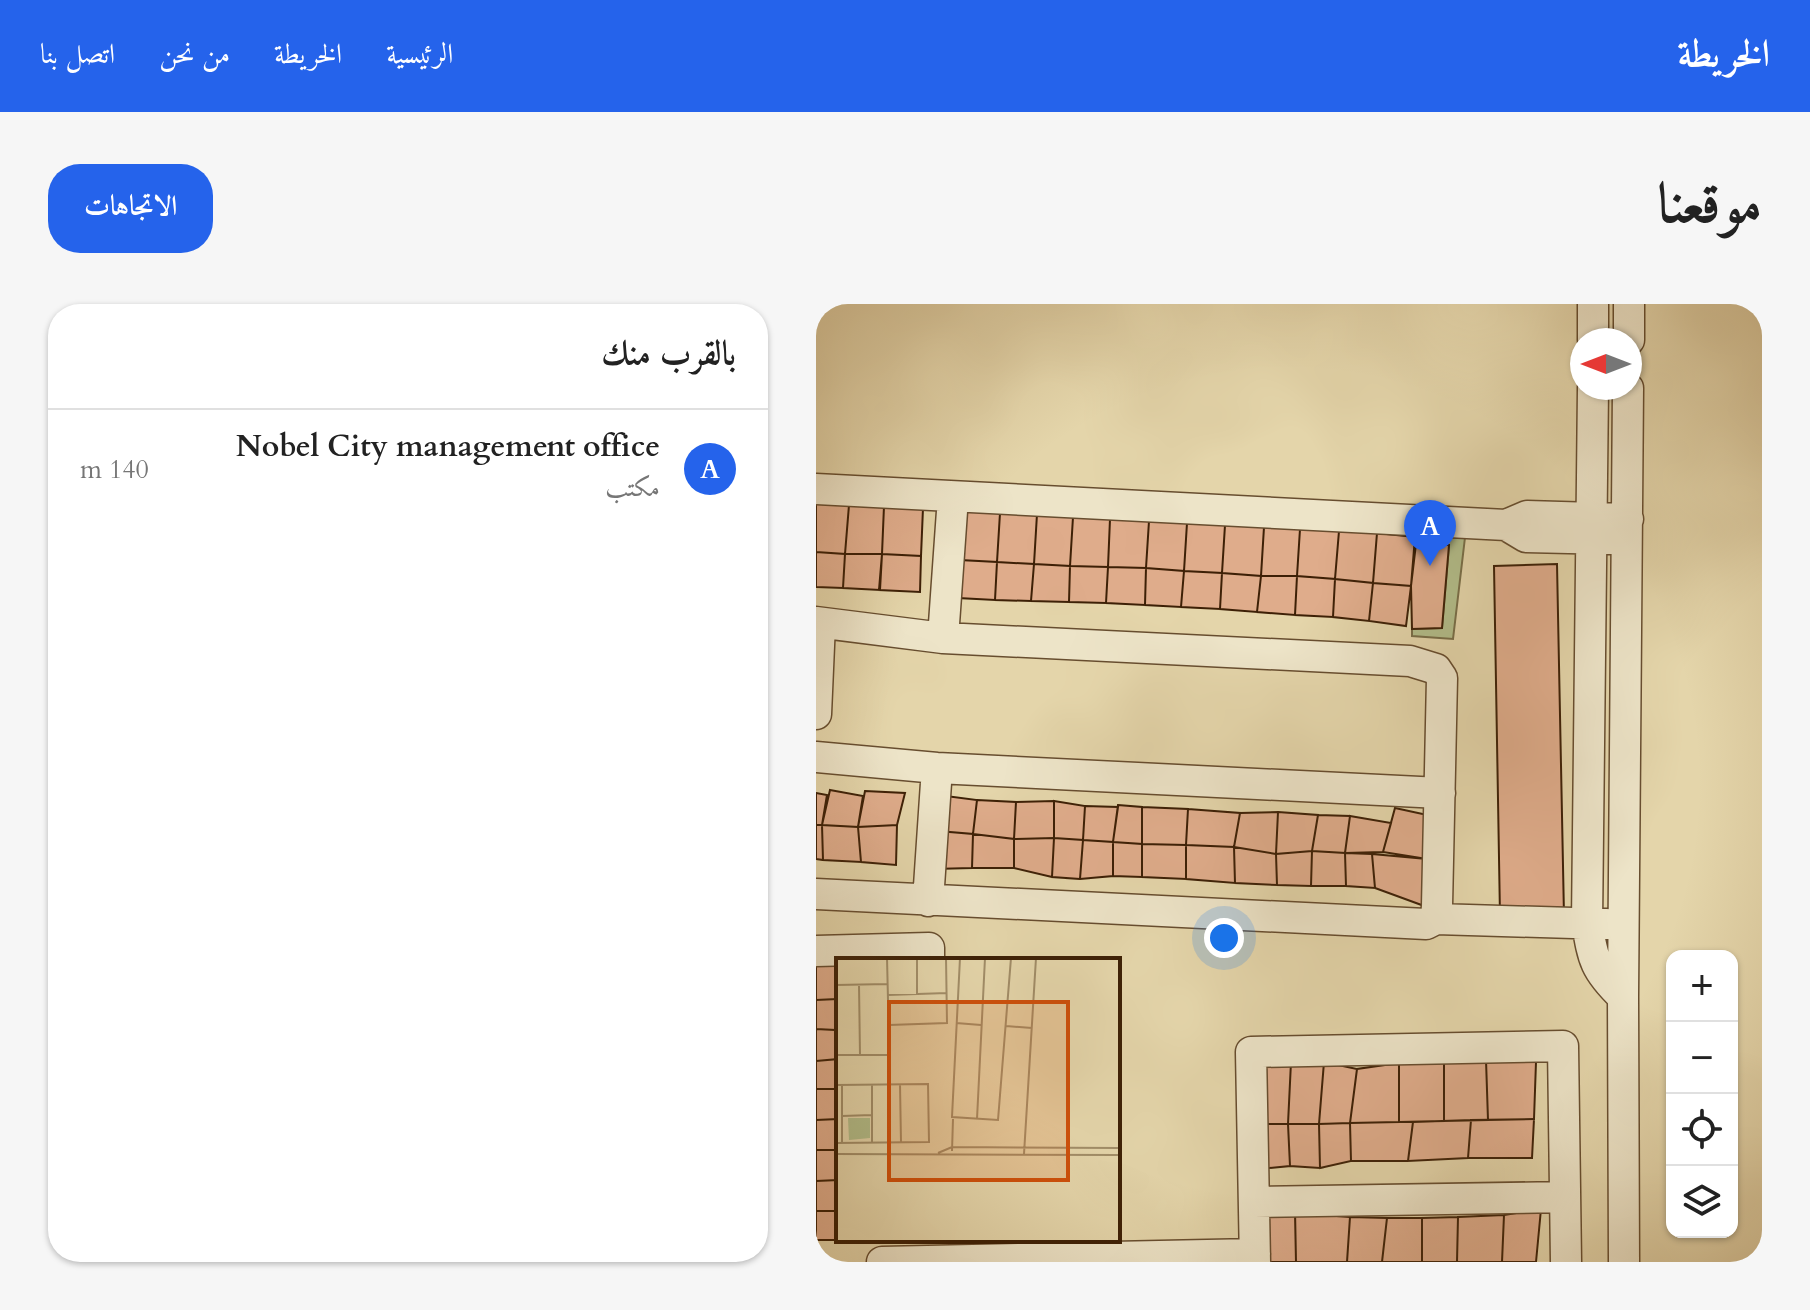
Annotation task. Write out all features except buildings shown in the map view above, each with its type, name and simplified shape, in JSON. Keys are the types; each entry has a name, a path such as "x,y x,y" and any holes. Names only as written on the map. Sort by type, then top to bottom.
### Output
{"street":[{"path":"1593,304 1593,328"},
{"path":"1629,304 1629,328"},
{"path":"1593,400 1587,923 1592,957 1603,978 1623,997"},
{"path":"1624,1262 1628,400"},
{"path":"816,489 1506,525 1526,537 1593,528 1628,530"},
{"path":"943,638 953,497"},
{"path":"816,714 818,623 943,638 1410,661 1427,665 1436,669 1442,678 1436,919"},
{"path":"816,757 937,768 1440,793"},
{"path":"928,901 937,768"},
{"path":"816,894 1395,924 1426,924 1436,919 1624,925"},
{"path":"816,951 929,948 929,958"},
{"path":"882,1262 937,1250 1095,1260 1255,1258 1251,1052 1563,1046 1566,1262"},
{"path":"1254,1202 1565,1197"}],"green space":[{"path":"1418,525 1466,529 1453,639 1412,636 1412,629 1442,628 1449,546 1416,544"}],"place":[{"name":"Nobel City management office","path":"1430,566"}]}
